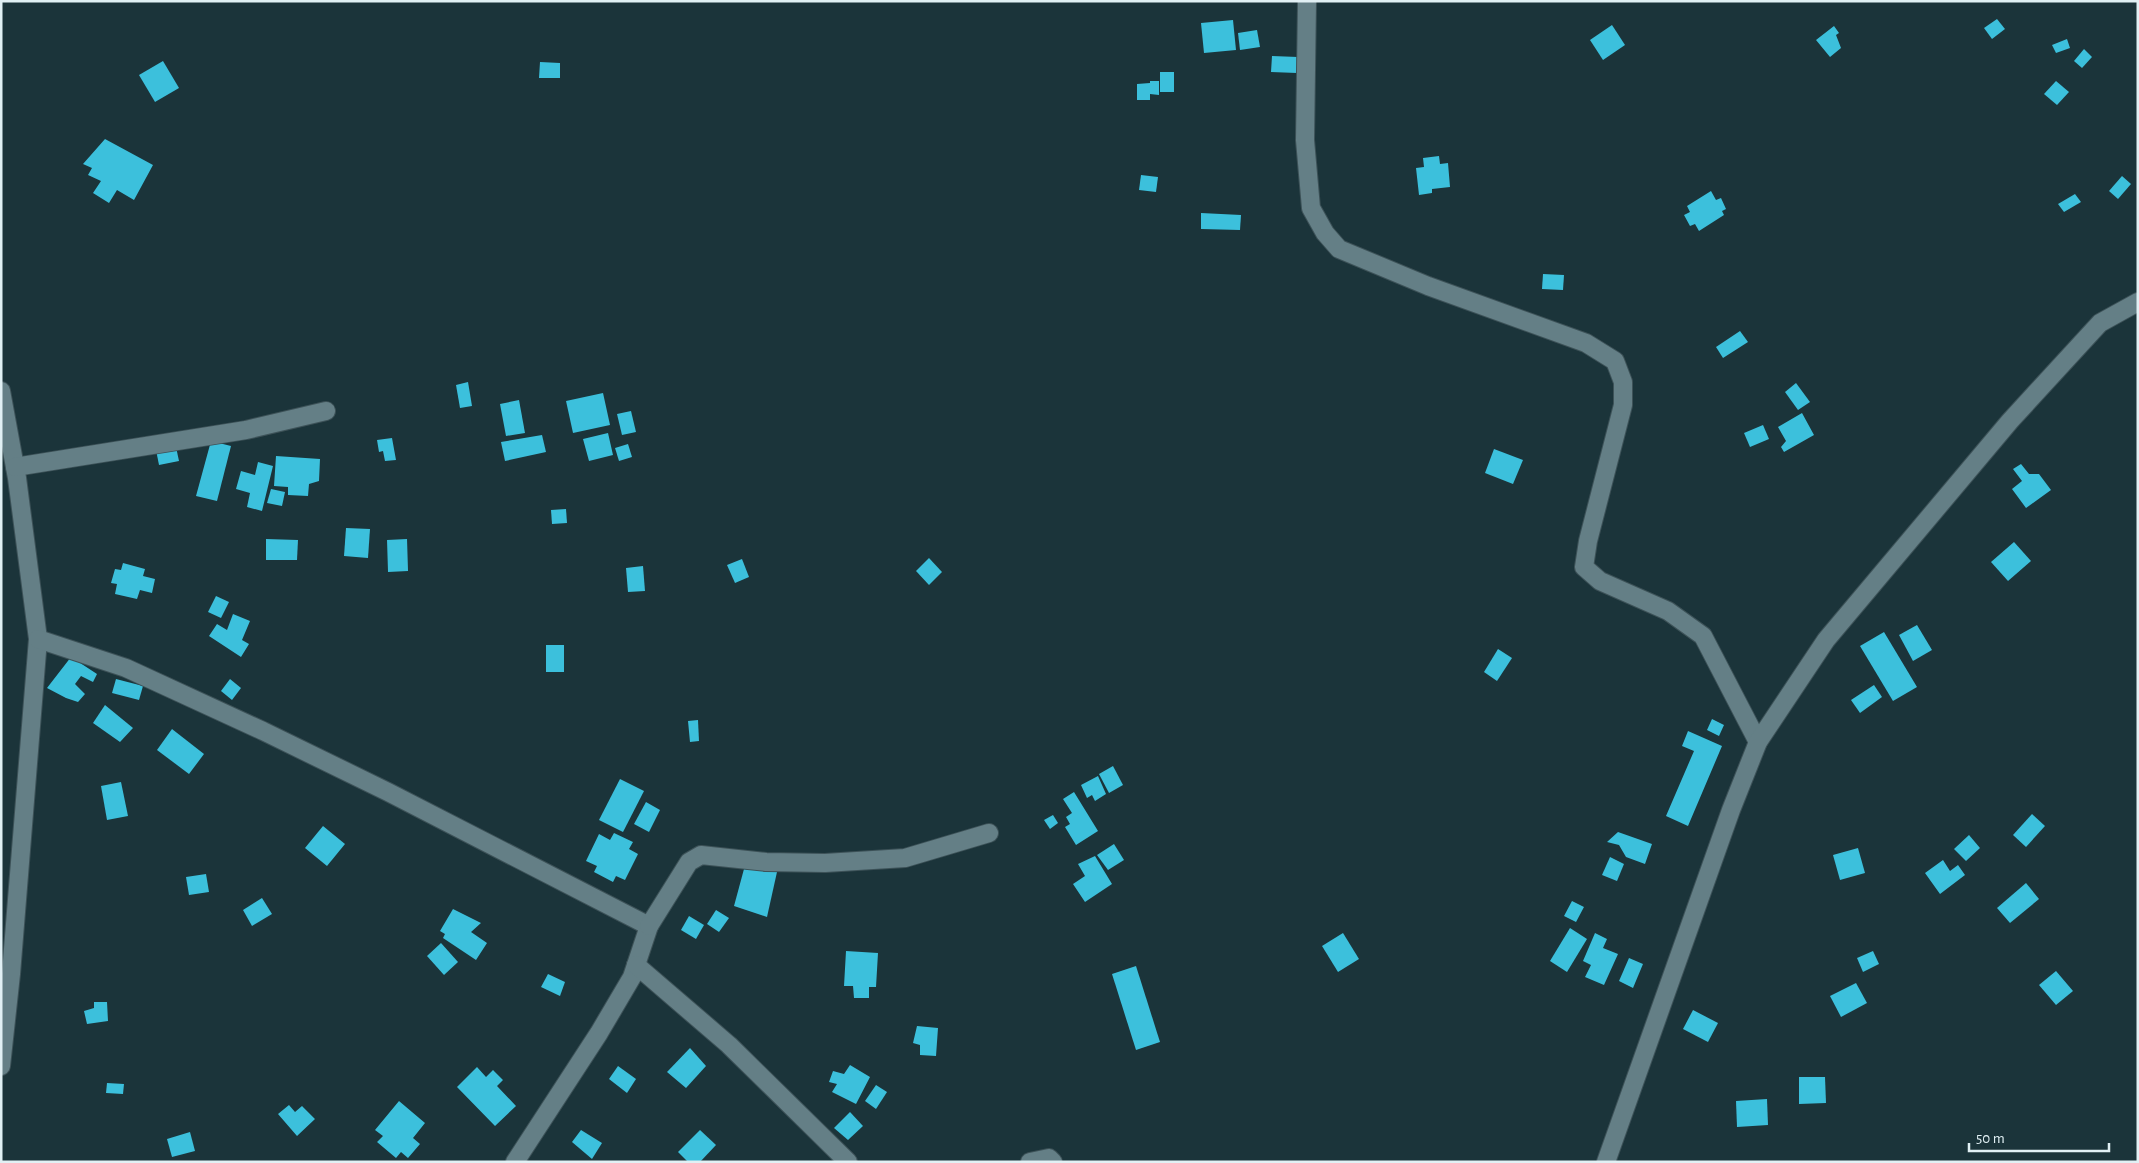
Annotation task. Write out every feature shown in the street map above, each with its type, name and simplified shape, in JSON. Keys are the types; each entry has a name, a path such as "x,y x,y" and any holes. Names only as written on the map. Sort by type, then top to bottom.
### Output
{"street":[{"path":"1306,1 1305,140 1311,208 1325,233 1339,249 1428,286 1586,343 1616,360 1623,382 1623,405 1588,541 1584,567 1600,581 1668,611 1704,636 1758,742"},
{"path":"1606,1162 1731,810 1758,742 1826,640 2010,421 2100,323 2138,302"},
{"path":"1,391 15,467 38,639 11,974 1,1066"},
{"path":"15,467 246,430 326,411"},
{"path":"38,639 126,668 263,731 388,792 649,926"},
{"path":"515,1162 599,1033 632,978 649,926 689,862 701,855 766,862 825,864 905,858 989,833"},
{"path":"636,965 729,1044 848,1162"},
{"path":"1030,1162 1049,1158 1053,1162"}],"building":[{"path":"1997,19 2005,29 1992,39 1984,28"},
{"path":"1233,20 1236,50 1204,53 1201,23"},
{"path":"1612,25 1625,45 1603,60 1590,40"},
{"path":"1834,26 1839,33 1836,35 1841,48 1830,57 1816,40"},
{"path":"1257,30 1260,47 1240,50 1238,33"},
{"path":"2067,39 2070,48 2056,53 2052,45"},
{"path":"2084,49 2092,57 2082,68 2074,61"},
{"path":"1272,56 1298,57 1297,73 1271,72"},
{"path":"163,61 179,88 155,102 139,75"},
{"path":"540,62 560,63 560,78 539,78"},
{"path":"1160,72 1174,72 1174,92 1160,92"},
{"path":"1150,81 1159,81 1159,95 1150,94 1150,100 1137,100 1137,84 1150,83"},
{"path":"2056,81 2069,92 2057,105 2044,94"},
{"path":"105,139 153,165 134,200 117,190 109,203 93,193 101,181 88,175 92,168 83,164"},
{"path":"1439,156 1440,164 1448,163 1450,187 1432,189 1432,193 1419,195 1416,168 1424,167 1423,158"},
{"path":"1141,175 1158,177 1156,192 1139,190"},
{"path":"2122,176 2131,184 2118,199 2109,191"},
{"path":"1711,191 1716,200 1721,198 1726,209 1722,211 1724,215 1699,231 1695,224 1690,226 1684,215 1690,212 1687,206"},
{"path":"2075,194 2081,202 2064,212 2058,204"},
{"path":"1201,213 1241,215 1240,230 1201,229"},
{"path":"1543,274 1564,275 1563,290 1542,289"},
{"path":"1740,331 1748,342 1723,358 1716,347"},
{"path":"468,382 472,406 460,408 456,385"},
{"path":"1796,383 1810,402 1798,410 1785,392"},
{"path":"603,393 610,425 573,433 566,401"},
{"path":"519,400 525,433 506,436 500,404"},
{"path":"631,411 636,432 622,435 617,414"},
{"path":"1802,413 1814,435 1784,452 1781,447 1786,441 1778,427"},
{"path":"1763,425 1769,439 1750,447 1744,433"},
{"path":"608,433 613,455 589,461 583,439"},
{"path":"542,435 546,452 505,461 501,442"},
{"path":"392,438 396,460 385,461 383,451 379,452 377,440"},
{"path":"211,441 231,446 217,501 196,496"},
{"path":"628,444 632,457 619,461 615,448"},
{"path":"176,447 179,461 159,465 156,450"},
{"path":"1494,449 1523,460 1513,484 1485,473"},
{"path":"276,456 320,459 319,481 309,484 308,496 288,495 288,487 274,486"},
{"path":"258,462 273,466 262,511 247,507 250,493 236,489 241,471 255,475"},
{"path":"2021,464 2029,474 2039,474 2051,490 2026,508 2012,489 2022,481 2013,469"},
{"path":"271,489 285,492 282,506 267,503"},
{"path":"566,509 567,523 552,524 551,510"},
{"path":"346,528 370,529 368,558 344,556"},
{"path":"266,539 298,540 297,560 266,560"},
{"path":"407,539 408,571 388,572 387,540"},
{"path":"2014,542 2031,561 2008,581 1991,562"},
{"path":"929,558 942,572 929,585 916,571"},
{"path":"742,559 749,577 735,583 727,565"},
{"path":"123,563 145,569 143,576 155,579 152,593 140,590 137,599 115,594 117,584 111,583 115,569 121,570"},
{"path":"643,566 645,591 628,592 626,568"},
{"path":"216,596 229,602 221,618 208,612"},
{"path":"233,614 250,621 242,640 249,644 241,657 209,636 217,624 227,630"},
{"path":"1917,625 1932,650 1913,661 1899,635"},
{"path":"1884,632 1917,687 1893,701 1860,646"},
{"path":"546,645 564,645 564,672 546,672"},
{"path":"1498,649 1512,658 1497,681 1484,672"},
{"path":"71,657 97,674 93,682 81,676 75,684 85,694 78,702 47,688"},
{"path":"116,679 143,686 139,700 112,693"},
{"path":"230,679 241,688 232,700 221,691"},
{"path":"1874,685 1882,697 1860,713 1851,700"},
{"path":"105,705 133,728 120,742 93,723"},
{"path":"1712,719 1724,725 1719,736 1707,730"},
{"path":"698,720 699,741 690,742 688,721"},
{"path":"172,729 204,754 189,774 157,750"},
{"path":"1688,731 1722,746 1688,826 1666,816 1694,751 1682,746"},
{"path":"1113,766 1123,785 1109,793 1099,774"},
{"path":"1098,776 1106,794 1095,801 1092,795 1087,798 1081,785"},
{"path":"620,779 644,791 623,832 599,820"},
{"path":"121,782 128,816 107,820 101,786"},
{"path":"1074,792 1098,831 1076,845 1065,827 1070,824 1066,817 1072,813 1063,799"},
{"path":"646,802 660,810 649,832 634,824"},
{"path":"2032,814 2045,826 2026,847 2013,835"},
{"path":"1053,815 1058,823 1050,829 1044,820"},
{"path":"323,826 345,844 327,866 305,848"},
{"path":"1618,832 1652,844 1645,864 1626,857 1619,845 1607,842"},
{"path":"614,833 633,842 629,849 638,854 625,880 616,876 613,882 594,872 597,866 586,861 599,834 610,840"},
{"path":"1969,835 1980,848 1966,861 1954,849"},
{"path":"1114,844 1124,860 1108,870 1097,855"},
{"path":"1858,848 1865,873 1840,880 1833,855"},
{"path":"1095,856 1112,884 1085,902 1073,884 1085,876 1078,864"},
{"path":"1610,857 1624,864 1617,881 1602,875"},
{"path":"1943,860 1950,871 1958,865 1965,875 1940,894 1925,873"},
{"path":"744,869 777,872 767,917 734,906"},
{"path":"206,874 209,892 189,895 186,877"},
{"path":"2026,883 2039,899 2010,923 1997,908"},
{"path":"262,898 272,914 252,926 243,910"},
{"path":"1572,901 1584,907 1576,922 1564,916"},
{"path":"453,909 481,923 471,932 487,943 476,960 443,938 445,934 440,931"},
{"path":"716,910 729,918 719,932 707,924"},
{"path":"689,916 704,925 696,939 681,930"},
{"path":"1570,928 1587,939 1567,972 1550,961"},
{"path":"1343,933 1359,959 1338,972 1322,946"},
{"path":"1595,933 1607,939 1603,948 1618,954 1604,985 1585,977 1591,965 1583,961"},
{"path":"441,943 458,962 444,975 427,956"},
{"path":"846,951 878,953 876,987 869,987 869,998 854,998 853,986 844,986"},
{"path":"1873,951 1879,964 1863,972 1857,958"},
{"path":"1629,958 1643,964 1633,988 1619,981"},
{"path":"1136,966 1160,1042 1136,1050 1112,974"},
{"path":"2056,971 2073,991 2056,1005 2039,985"},
{"path":"548,974 565,982 560,996 541,987"},
{"path":"1856,983 1867,1003 1841,1017 1830,996"},
{"path":"94,1002 107,1002 108,1021 87,1024 84,1011 94,1008"},
{"path":"1693,1010 1718,1023 1708,1042 1683,1029"},
{"path":"917,1026 938,1028 936,1056 920,1055 920,1045 913,1043"},
{"path":"690,1048 706,1066 686,1088 667,1072"},
{"path":"850,1065 870,1077 856,1104 832,1092 837,1084 829,1082 833,1071 844,1074"},
{"path":"618,1066 636,1079 627,1093 609,1079"},
{"path":"477,1067 486,1077 493,1070 503,1080 497,1086 516,1106 495,1126 457,1087"},
{"path":"1799,1077 1825,1077 1826,1103 1799,1104"},
{"path":"107,1083 124,1084 123,1094 106,1093"},
{"path":"876,1085 887,1092 876,1109 865,1101"},
{"path":"1767,1099 1768,1125 1737,1127 1736,1101"},
{"path":"399,1101 425,1123 413,1138 420,1144 408,1158 401,1152 396,1158 377,1142 383,1136 375,1130"},
{"path":"289,1105 295,1112 302,1106 315,1119 297,1136 278,1114"},
{"path":"850,1112 863,1126 848,1140 834,1128"},
{"path":"581,1130 602,1143 592,1159 572,1142"},
{"path":"700,1130 716,1145 700,1162 688,1162 678,1152"},
{"path":"190,1132 195,1151 172,1157 167,1139"}]}
